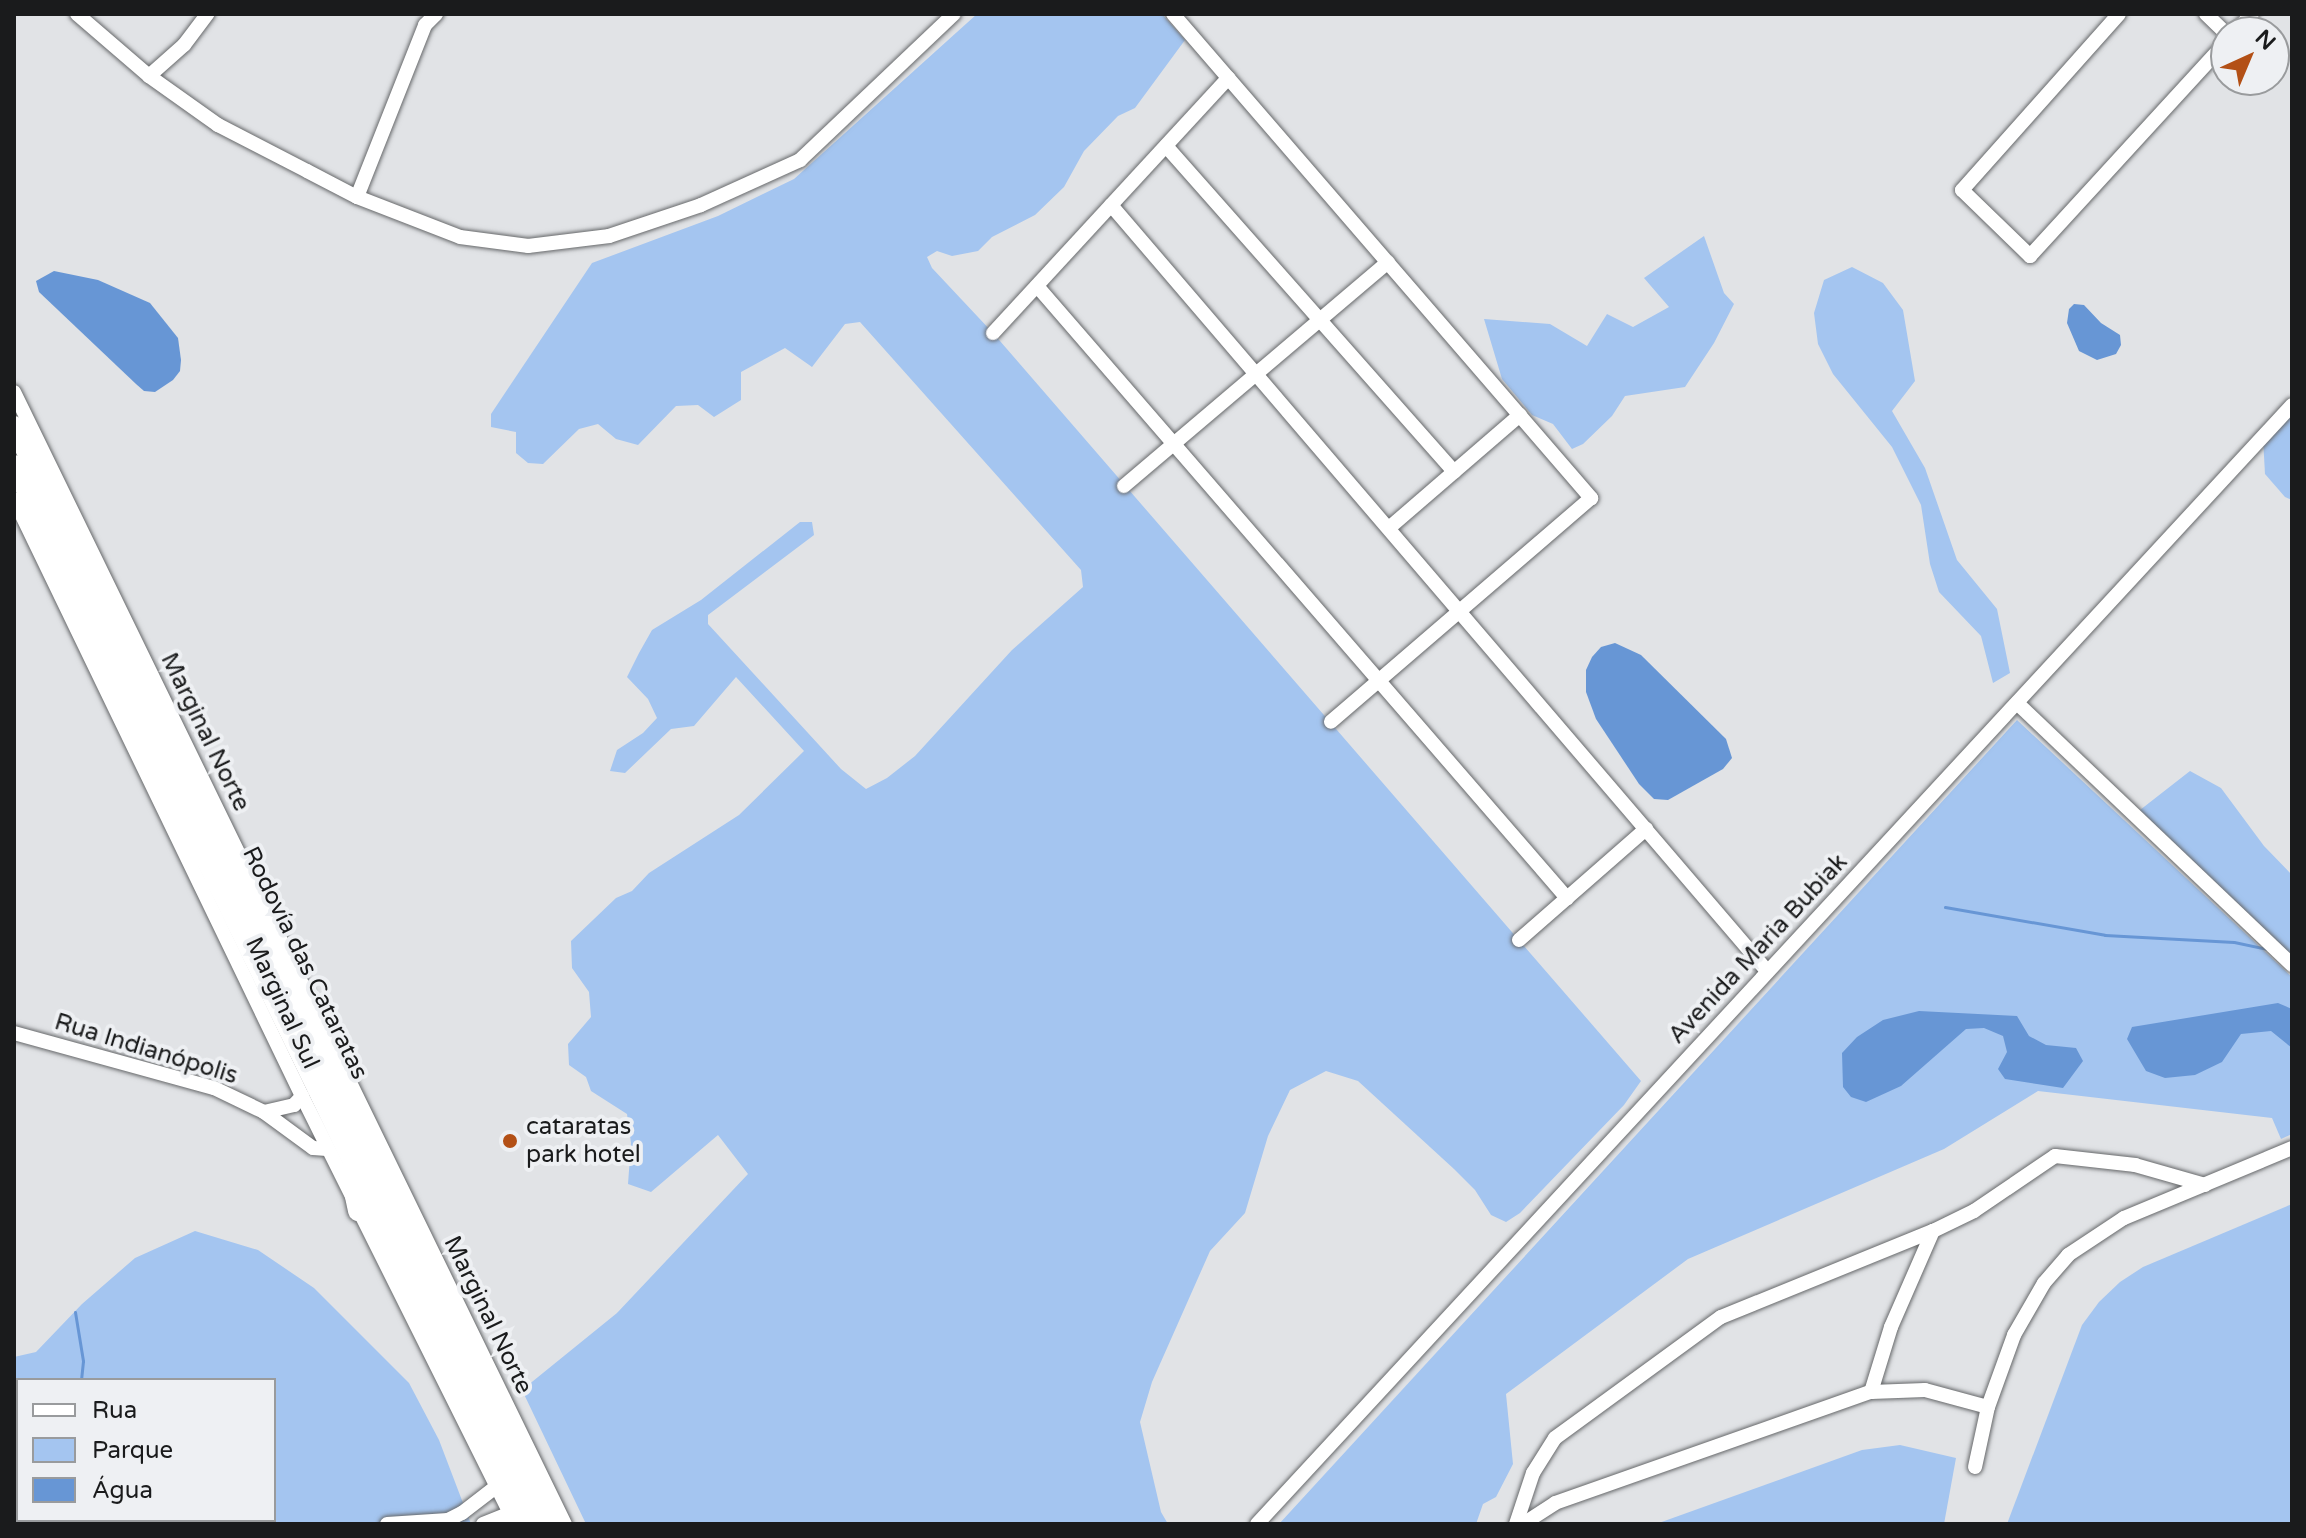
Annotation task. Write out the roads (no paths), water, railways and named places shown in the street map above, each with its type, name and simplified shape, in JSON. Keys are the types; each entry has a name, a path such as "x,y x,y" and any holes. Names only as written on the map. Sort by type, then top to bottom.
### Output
{"highway":[{"name":"Rodovía das Cataratas","path":"14,426 548,1524"},
{"name":"Rodovía das Cataratas","path":"14,465 335,1145 529,1524"},
{"path":"327,1069 372,1125"},
{"path":"335,1145 358,1211"}],"street":[{"path":"77,14 149,76 218,125 357,197 460,237 528,246 609,236 701,205 800,160 945,17"},
{"path":"149,76 184,45 207,14"},
{"path":"357,197 425,25 436,14"},
{"path":"1173,14 1591,498 1331,722"},
{"path":"2119,14 1962,190 2030,256 2210,59"},
{"path":"993,333 1228,78"},
{"path":"1166,146 1454,472"},
{"path":"1111,205 1767,971"},
{"path":"1124,486 1388,262"},
{"path":"1037,286 1567,898"},
{"name":"Marginal Norte","path":"14,392 565,1524"},
{"name":"Avenida Maria Bubiak","path":"1257,1524 2292,405"},
{"path":"1389,528 1520,415"},
{"name":"Marginal Sul","path":"14,499 302,1096 335,1145"},
{"path":"2017,703 2292,965"},
{"path":"1519,940 1646,829"},
{"name":"Rua Indianópolis","path":"14,1033 214,1088 264,1112 313,1148 335,1145"},
{"path":"264,1112 294,1105 302,1096"},
{"path":"1975,1467 1988,1407 2026,1311 2068,1255 2124,1218 2292,1148"},
{"path":"1516,1524 1533,1473 1555,1438 1695,1334 1753,1302 1933,1231 1974,1211 2055,1156 2135,1165 2205,1185"},
{"path":"358,1211 512,1518 483,1524"},
{"path":"1871,1392 1891,1327 1933,1231"},
{"path":"1523,1524 1555,1503 1871,1392 1925,1390 1988,1407"},
{"path":"387,1524 448,1520 497,1486"}],"water":[{"path":"54,271 98,280 150,303 178,338 180,371 173,380 155,392 144,391 136,384 39,292 36,281"},
{"path":"2074,304 2084,305 2101,323 2120,335 2121,345 2116,354 2097,360 2079,351 2067,323 2069,309"},
{"path":"1615,643 1641,655 1726,739 1732,758 1723,769 1668,800 1654,799 1639,784 1596,719 1586,692 1586,670 1592,657 1601,647"},
{"path":"2278,1003 2292,1009 2292,1048 2271,1031 2241,1034 2222,1062 2195,1075 2165,1078 2146,1071 2127,1039 2132,1027"},
{"path":"1919,1011 2017,1016 2029,1036 2046,1045 2076,1048 2083,1061 2063,1088 2005,1079 1998,1069 2007,1052 2003,1036 1984,1028 1966,1029 1901,1086 1866,1102 1851,1097 1843,1087 1842,1053 1857,1037 1883,1020"}],"waterway":[{"path":"1945,907 2105,935 2234,942 2266,949"},
{"path":"75,1312 83,1361 81,1378"}],"place":[{"name":"cataratas park hotel","path":"510,1141"}]}
